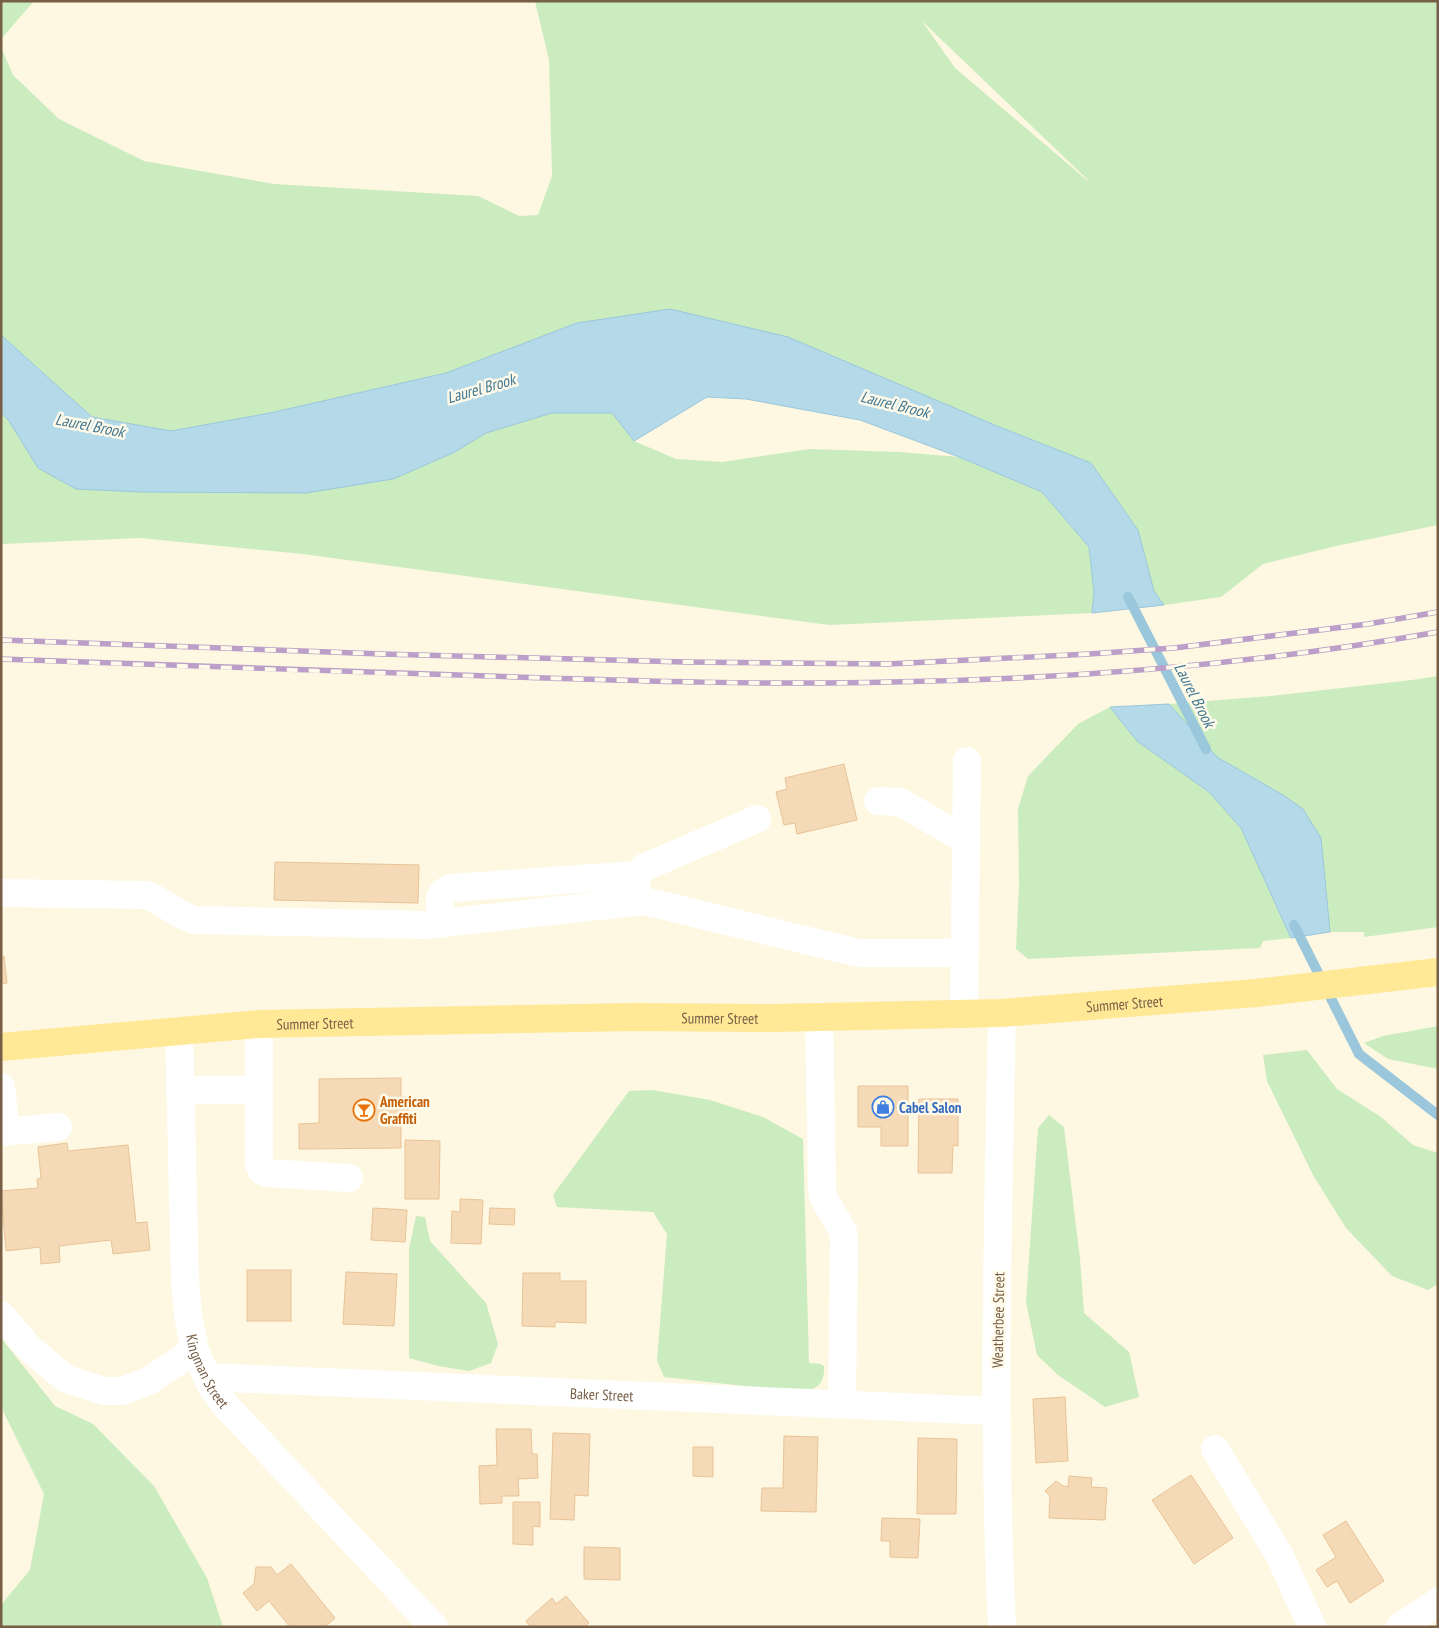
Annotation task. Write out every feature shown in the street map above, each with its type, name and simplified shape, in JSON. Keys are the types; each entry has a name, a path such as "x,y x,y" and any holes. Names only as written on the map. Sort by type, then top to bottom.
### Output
{"main road":[{"name":"Summer Street","path":"1,1047 259,1024 1002,1012 1256,993 1438,972"}],"street":[{"path":"964,1013 967,761"},
{"path":"878,801 900,802 966,840"},
{"path":"637,888 645,867 757,819"},
{"path":"1,893 146,895 156,898 185,917 194,920 425,925 440,924 637,888 658,904 859,953 964,953"},
{"name":"Weatherbee Street","path":"1002,1012 996,1408 998,1560 1002,1627"},
{"path":"819,1016 822,1184 824,1197 843,1232 844,1241 842,1404"},
{"path":"259,1024 259,1163 262,1170 266,1173 349,1178"},
{"name":"Kingman Street","path":"179,1031 185,1280 188,1316 195,1350 207,1377 226,1406 419,1621"},
{"path":"1,1087 4,1132 58,1127"},
{"path":"180,1090 259,1090"},
{"path":"1,1315 29,1348 66,1379 104,1391 122,1390 147,1382 195,1350"},
{"name":"Baker Street","path":"207,1377 993,1411 996,1408"},
{"path":"1214,1449 1280,1556 1312,1627"},
{"path":"1400,1627 1438,1602"}],"green space":[{"path":"1,1 34,1 1,39"},
{"path":"535,1 1438,1 1438,525 1336,546 1263,564 1221,597 1164,605 1154,591 1138,530 1091,463 997,426 577,323 446,373 270,413 171,431 92,417 1,335 1,47 13,75 59,119 144,161 274,184 478,196 519,216 538,215 552,176 549,60","holes":["922,21 1088,180 955,68"]},
{"path":"1,412 9,421 38,468 76,489 141,492 213,492 393,479 453,453 486,433 552,413 612,413 634,441 676,459 722,462 810,449 899,452 959,457 1042,492 1089,547 1094,593 1092,613 829,625 303,554 140,538 1,544"},
{"path":"1438,676 1438,927 1364,937 1364,932 1330,932 1321,838 1303,809 1283,795 1217,757 1169,704 1271,696"},
{"path":"1110,707 1137,741 1209,792 1241,828 1291,938 1263,941 1260,948 1028,959 1016,949 1019,885 1018,809 1028,776 1078,724"},
{"path":"1438,1026 1438,1069 1388,1059 1364,1043 1383,1036"},
{"path":"1307,1050 1337,1089 1381,1117 1413,1145 1438,1153 1438,1284 1428,1290 1392,1276 1346,1228 1313,1175 1267,1081 1263,1055"},
{"path":"652,1090 710,1100 763,1117 803,1139 809,1363 824,1366 822,1380 810,1391 805,1393 664,1377 657,1361 667,1234 653,1212 557,1207 553,1195 629,1091"},
{"path":"1049,1115 1064,1127 1080,1259 1084,1313 1129,1352 1139,1397 1105,1407 1058,1375 1037,1355 1026,1302 1038,1128"},
{"path":"416,1216 425,1217 430,1241 486,1303 498,1344 491,1363 469,1371 438,1366 409,1358 409,1249"},
{"path":"1,1338 55,1406 93,1424 154,1486 207,1578 223,1627 1,1627 1,1605 30,1570 44,1494 1,1407"}],"water":[{"path":"670,309 788,337 997,426 1091,463 1138,530 1154,591 1164,605 1092,613 1094,593 1089,547 1042,492 959,457 860,420 746,399 707,397 634,441 612,413 552,413 486,433 453,453 393,479 306,493 141,492 76,489 38,468 9,421 1,412 1,335 92,417 171,431 270,413 446,373 577,323"},
{"path":"1169,704 1217,757 1283,795 1303,809 1321,838 1330,932 1291,938 1241,828 1209,792 1137,741 1110,707"}],"building":[{"path":"844,764 857,820 797,834 795,823 784,825 776,792 787,789 785,778"},
{"path":"275,862 419,865 418,903 274,900"},
{"path":"4,956 7,983 1,984 1,957"},
{"name":"American Graffiti","path":"401,1078 401,1097 408,1097 408,1124 401,1125 401,1148 299,1149 299,1124 319,1123 319,1079"},
{"name":"Cabel Salon","path":"858,1086 908,1086 908,1146 881,1146 881,1127 858,1127"},
{"path":"919,1099 958,1099 958,1146 953,1145 952,1173 918,1173"},
{"path":"405,1140 440,1141 439,1199 405,1199"},
{"path":"67,1143 68,1151 128,1145 136,1223 147,1222 150,1250 113,1254 111,1240 59,1246 60,1262 41,1264 40,1247 6,1251 1,1191 38,1188 37,1179 41,1178 38,1147"},
{"path":"460,1199 483,1200 481,1244 451,1243 452,1211 460,1212"},
{"path":"373,1208 407,1210 405,1242 371,1240"},
{"path":"490,1208 515,1209 514,1225 489,1224"},
{"path":"247,1270 291,1270 291,1321 247,1321"},
{"path":"346,1272 397,1274 394,1326 343,1324"},
{"path":"523,1273 560,1273 560,1281 586,1281 586,1323 555,1322 555,1327 522,1326"},
{"path":"1065,1397 1068,1461 1036,1463 1033,1399"},
{"path":"496,1429 531,1429 532,1454 537,1454 538,1478 518,1479 519,1496 502,1496 502,1503 480,1504 479,1466 497,1465"},
{"path":"553,1433 590,1434 588,1496 575,1495 574,1520 550,1519"},
{"path":"784,1436 818,1437 816,1512 761,1511 762,1488 783,1488"},
{"path":"918,1438 957,1439 956,1514 917,1514"},
{"path":"693,1447 713,1447 713,1477 693,1476"},
{"path":"1191,1475 1233,1538 1194,1564 1152,1500"},
{"path":"1069,1476 1092,1478 1091,1487 1107,1488 1105,1520 1049,1518 1050,1496 1045,1491 1056,1481 1068,1487"},
{"path":"513,1502 540,1502 540,1527 533,1526 533,1545 513,1544"},
{"path":"882,1518 920,1519 918,1558 890,1557 890,1541 881,1541"},
{"path":"1346,1521 1384,1581 1350,1603 1337,1581 1327,1587 1316,1570 1336,1557 1323,1535"},
{"path":"584,1547 620,1548 620,1580 584,1579"},
{"path":"291,1564 335,1618 325,1627 290,1627 269,1601 257,1611 243,1593 254,1584 256,1567 271,1567 277,1575"},
{"path":"566,1596 589,1623 585,1627 529,1627 526,1621 552,1598 556,1604"}],"waterway":[{"name":"Laurel Brook","path":"1128,597 1206,749"},
{"name":"Laurel Brook","path":"1294,925 1359,1054 1438,1115"}],"railway":[{"path":"1,640 382,654 685,662 888,664 1174,648 1368,624 1438,612"},
{"path":"1,659 656,681 750,683 891,682 1028,677 1166,668 1302,653 1438,632"}],"place":[{"name":"Cabel Salon","path":"883,1107"},
{"name":"American Graffiti","path":"364,1110"}]}
